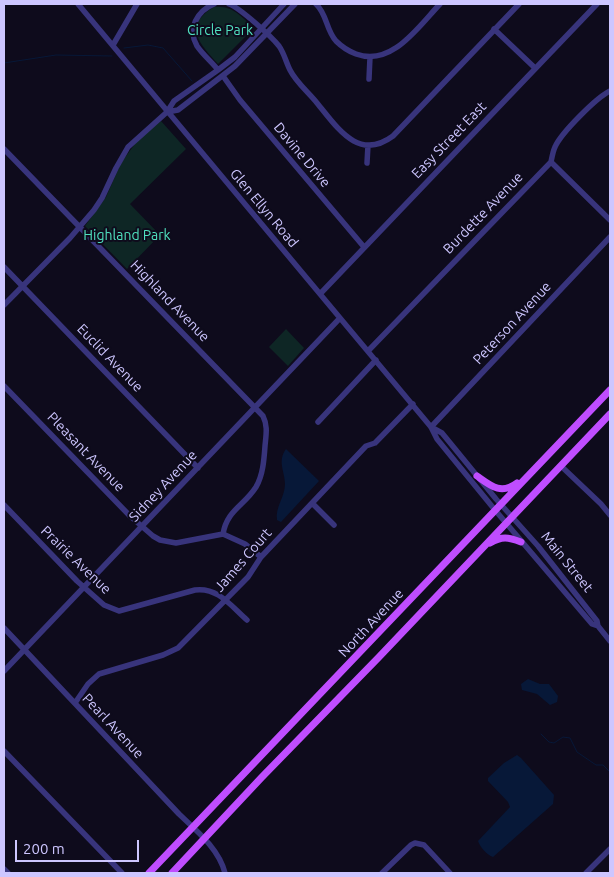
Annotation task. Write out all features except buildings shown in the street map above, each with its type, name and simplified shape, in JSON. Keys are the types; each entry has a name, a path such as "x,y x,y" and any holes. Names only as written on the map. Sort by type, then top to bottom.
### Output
{"main road":[{"name":"North Avenue","path":"150,873 610,390"},
{"name":"North Avenue","path":"172,873 610,414"},
{"path":"477,476 492,486 502,489 510,488 542,462"},
{"path":"476,554 488,544 502,537 509,537 521,542"}],"street":[{"name":"Glen Ellyn Road","path":"78,4 376,360 506,523"},
{"path":"113,45 137,4"},
{"path":"214,4 200,13 194,24 193,33 198,47 218,70"},
{"path":"229,4 240,10 280,48 293,74 342,133 352,141 368,145 378,144 393,136 519,4"},
{"path":"4,305 79,226 102,198 128,147 167,112 172,103 234,56 284,4"},
{"path":"167,112 178,110 223,76 295,4"},
{"path":"316,4 323,12 337,42 352,52 370,57 386,54 400,46 440,4"},
{"name":"Easy Street East","path":"320,294 597,4"},
{"path":"494,29 536,68"},
{"path":"369,79 370,57"},
{"name":"Davine Drive","path":"223,76 240,100 364,247"},
{"name":"Burdette Avenue","path":"368,351 551,162 555,147 562,137 598,98 610,91"},
{"path":"366,162 368,145"},
{"name":"Highland Avenue","path":"4,149 263,416 267,429 262,472 255,488 229,516 225,523 223,534"},
{"path":"551,162 610,220"},
{"name":"Peterson Avenue","path":"431,427 610,236"},
{"name":"Euclid Avenue","path":"4,267 198,468"},
{"name":"Sidney Avenue","path":"4,670 340,318"},
{"path":"318,422 376,360"},
{"name":"Pleasant Avenue","path":"4,386 130,516 148,532 160,540 176,543 223,534"},
{"name":"James Court","path":"75,703 88,684 99,674 163,655 178,648 226,600 262,557 366,446 375,443 412,404"},
{"name":"Glen Ellyn Road","path":"431,427 442,433 512,516"},
{"path":"561,466 610,515"},
{"path":"312,503 334,524"},
{"name":"Prairie Avenue","path":"4,505 104,605 119,610 205,589 218,594 247,620"},
{"name":"Main Street","path":"512,516 597,620 598,626 610,641"},
{"name":"Main Street","path":"506,523 592,624 598,626"},
{"path":"223,534 245,544 262,557"},
{"name":"Pearl Avenue","path":"4,628 205,839 220,858 225,873"},
{"path":"4,751 122,873"},
{"path":"382,873 415,842 424,845 450,873"},
{"path":"586,873 610,849"},
{"path":"4,869 8,873"}],"green space":[{"name":"Circle Park","path":"214,7 232,10 254,28 218,64 200,42 196,28 204,14"},
{"name":"Highland Park","path":"161,121 186,149 130,204 160,235 127,269 85,226 106,197 121,163 137,141"},
{"path":"286,329 304,348 288,366 269,347"}],"water":[{"path":"286,449 319,481 281,522 277,520 277,515 285,489 282,458"},
{"path":"528,679 540,684 549,684 558,696 557,702 550,705 537,694 522,690 521,684"},
{"path":"517,755 554,795 553,804 493,857 480,846 478,841 510,807 508,802 488,781 488,778 504,763"}],"waterway":[{"path":"124,48 148,45 163,48 192,81"},
{"path":"4,63 56,55 112,56"},
{"path":"541,734 549,742 554,743 563,737 570,738 577,752 596,765 603,765 610,772"}]}
